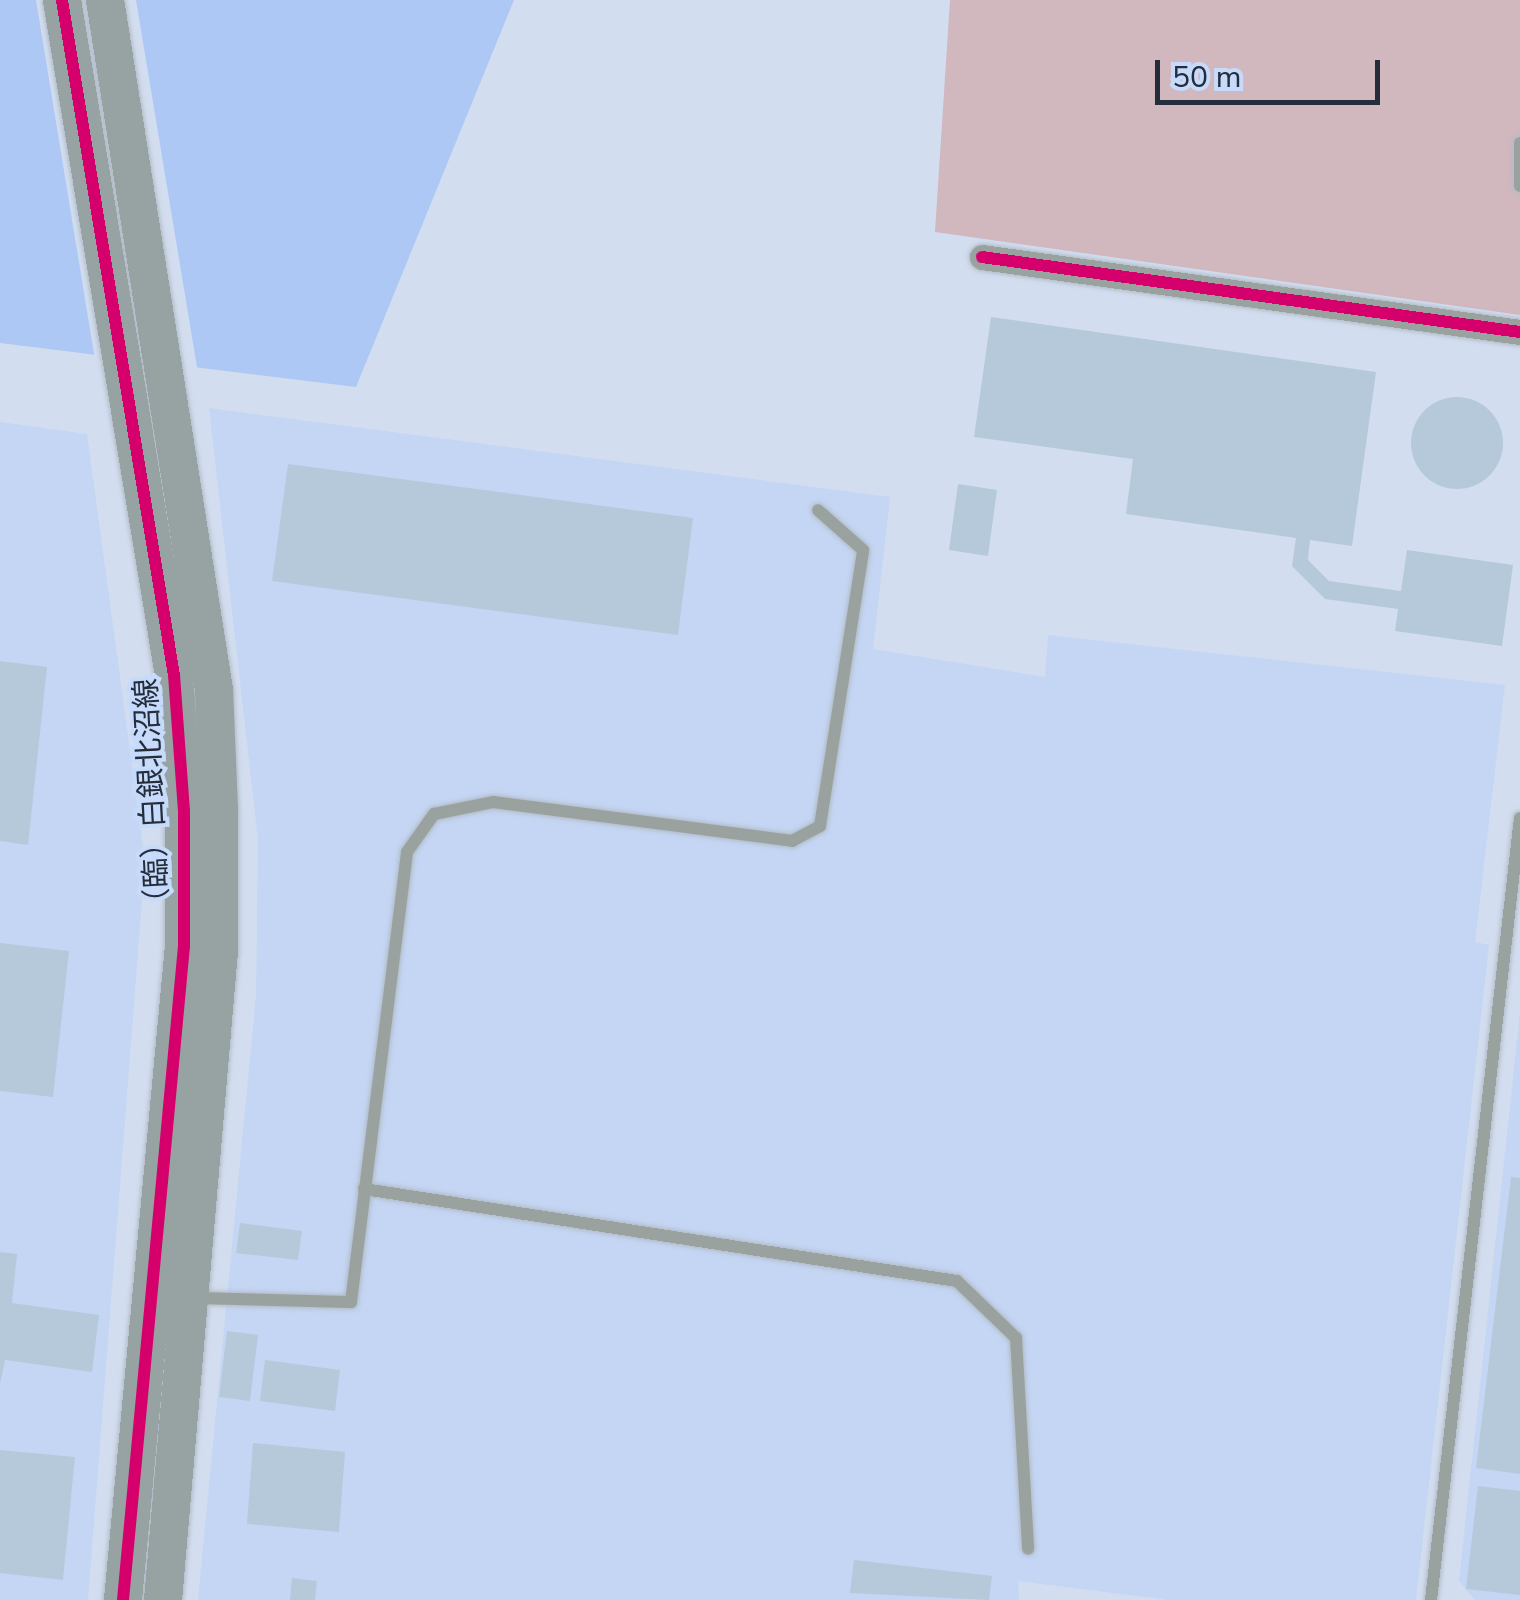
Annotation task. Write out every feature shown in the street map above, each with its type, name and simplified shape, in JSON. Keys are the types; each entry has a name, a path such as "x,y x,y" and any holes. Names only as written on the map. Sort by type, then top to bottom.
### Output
{"street":[{"name":"（臨）白銀北沼線","path":"62,0 174,675 202,811 219,951 163,1600"},
{"name":"（臨）白銀北沼線","path":"106,0 214,690 184,946 122,1600"},
{"path":"982,257 1520,332"}],"lane":[{"path":"1520,143 1520,186"},
{"path":"152,1294 350,1302 406,852 434,814 493,802 792,841 820,826 863,550 818,510"},
{"path":"1432,1600 1520,818"},
{"path":"364,1189 957,1281 1016,1338 1028,1549"}],"shaded area":[{"path":"0,0 514,0 356,387 0,343"},
{"path":"950,0 1520,0 1520,315 935,232"},
{"path":"209,408 890,497 873,649 1045,677 1048,635 1505,685 1475,942 1489,945 1416,1600 1168,1600 1018,1581 1019,1600 198,1600 256,996 258,840"},
{"path":"0,422 87,434 145,861 88,1600 0,1600"},
{"path":"1520,1013 1520,1600 1475,1600 1459,1581"}],"pier":[{"path":"36,0 136,0 198,373 95,360"}],"building":[{"path":"991,317 1376,372 1352,546 1310,540 1308,560 1329,581 1401,591 1407,550 1513,565 1502,646 1395,631 1398,609 1325,599 1292,566 1296,538 1126,514 1133,459 974,437"},
{"path":"1457,397 1475,401 1489,411 1499,425 1503,443 1499,461 1489,475 1475,485 1457,489 1439,485 1425,475 1415,461 1411,443 1415,425 1425,411 1439,401"},
{"path":"288,464 693,518 678,635 272,581"},
{"path":"958,484 997,490 988,556 949,550"},
{"path":"0,661 47,667 28,845 0,841"},
{"path":"0,943 69,951 53,1097 0,1091"},
{"path":"1511,1177 1520,1178 1520,1474 1476,1468"},
{"path":"240,1223 302,1231 298,1260 236,1253"},
{"path":"0,1252 17,1254 12,1303 99,1315 92,1372 5,1360 0,1384"},
{"path":"227,1331 258,1335 250,1401 219,1397"},
{"path":"265,1360 340,1370 335,1411 260,1401"},
{"path":"253,1443 345,1452 339,1532 247,1524"},
{"path":"0,1450 75,1457 63,1580 0,1573"},
{"path":"1478,1486 1520,1491 1520,1595 1466,1589"},
{"path":"854,1560 992,1576 989,1600 850,1593"},
{"path":"292,1578 317,1581 315,1600 290,1600"}],"cycle path":[{"path":"62,0 174,675 184,811 184,946 123,1600"},
{"path":"982,257 1520,332"}]}
